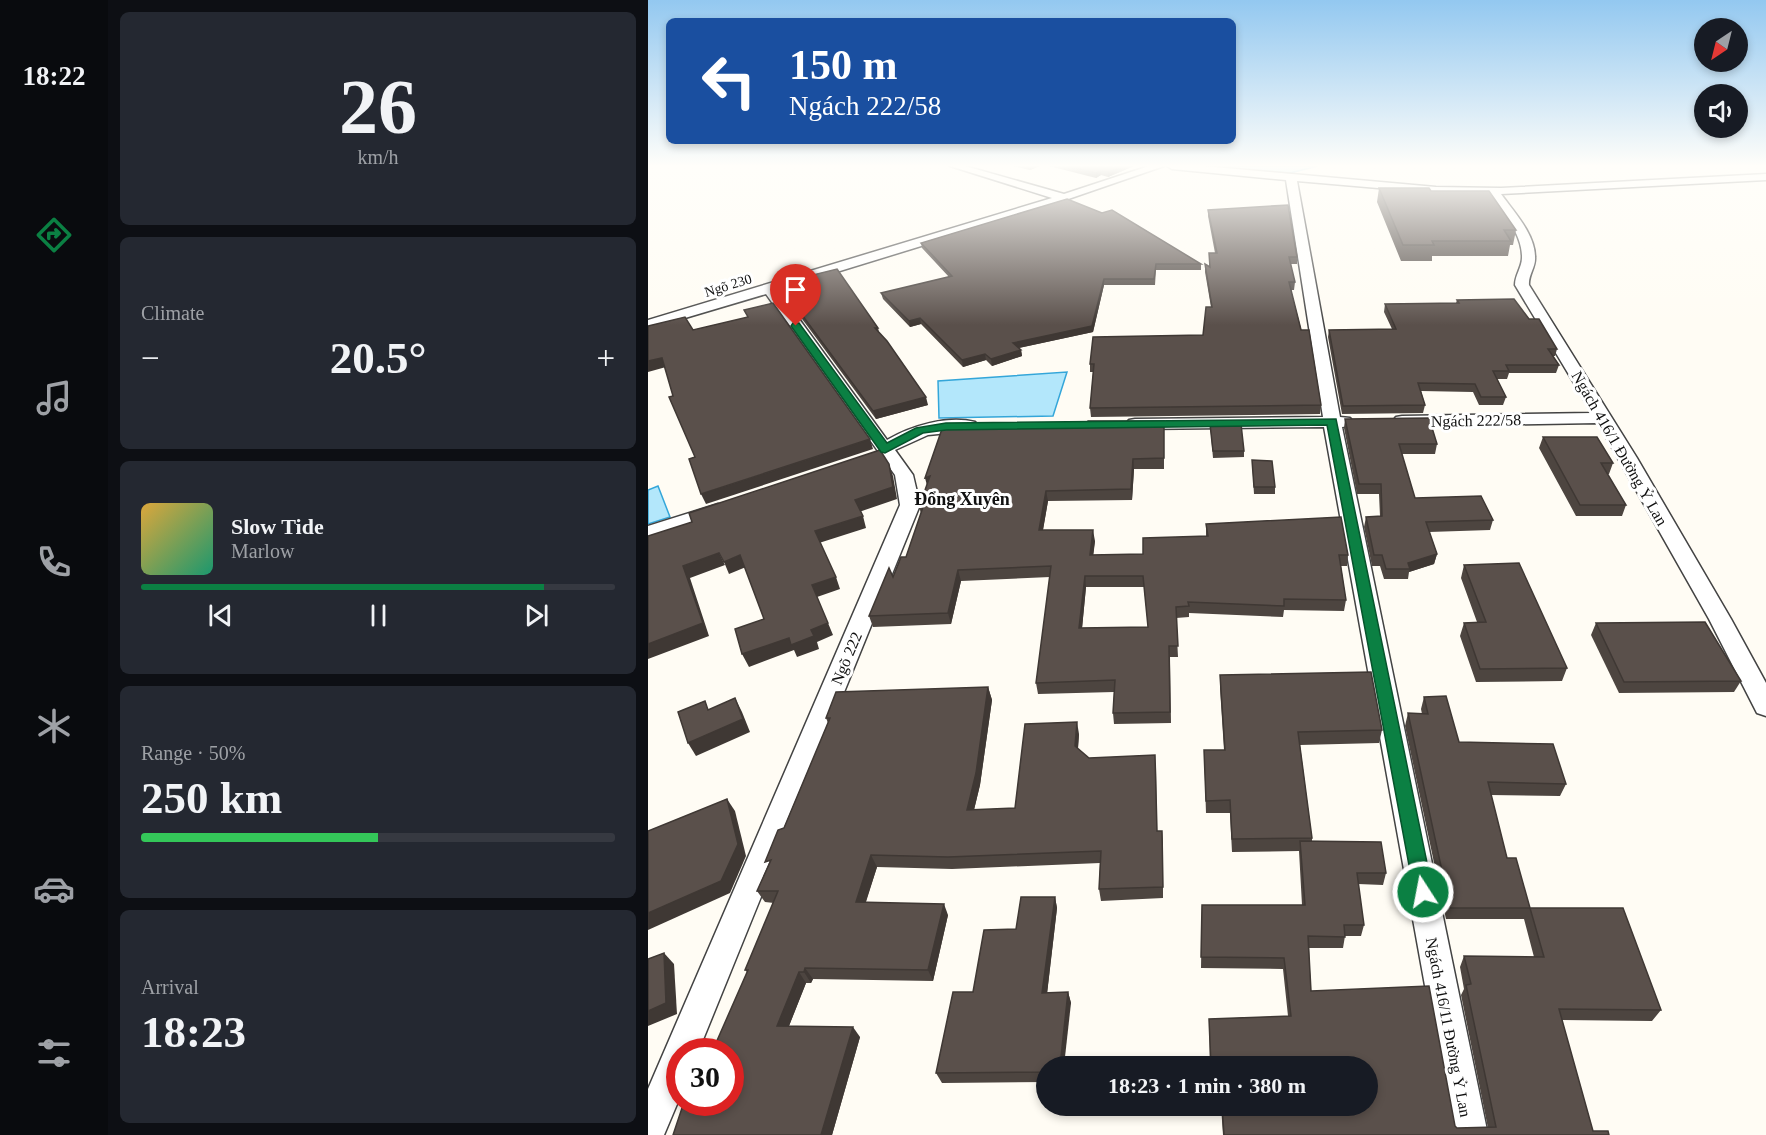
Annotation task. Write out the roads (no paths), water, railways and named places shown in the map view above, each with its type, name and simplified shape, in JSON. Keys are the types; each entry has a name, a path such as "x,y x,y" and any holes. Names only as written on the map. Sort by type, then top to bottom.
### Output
{"street":[{"name":"Ngõ 230","path":"648,325 996,219"},
{"name":"Ngách 416/11 Đường Ỷ Lan","path":"1298,219 1332,422 1470,1135"},
{"name":"Ngách 416/1 Đường Ỷ Lan","path":"1512,219 1527,242 1529,260 1522,272 1522,285 1604,418 1720,620 1766,706"},
{"name":"Ngõ 222","path":"686,1038 910,505 904,475 880,454 769,288"},
{"name":"Ngách 222/58","path":"1389,421 1604,418"},
{"path":"1120,424 1366,421"},
{"path":"880,454 899,440 920,430 946,426 981,426"},
{"path":"648,533 737,503"},
{"name":"Ngõ 222","path":"648,1131 666,1087"}],"water":[{"path":"1067,372 1053,416 939,418 938,381"},
{"path":"658,486 670,517 648,524 648,490"}],"district":[{"name":"Đổng Xuyên","path":"962,499"}]}
